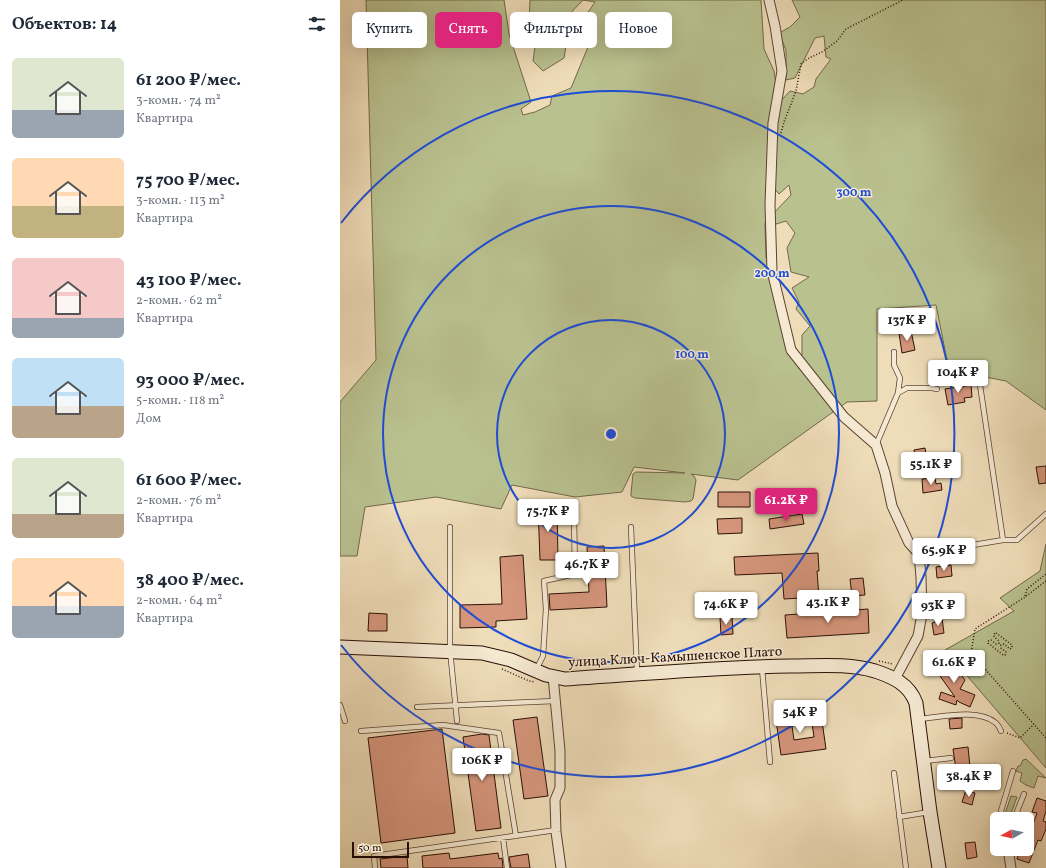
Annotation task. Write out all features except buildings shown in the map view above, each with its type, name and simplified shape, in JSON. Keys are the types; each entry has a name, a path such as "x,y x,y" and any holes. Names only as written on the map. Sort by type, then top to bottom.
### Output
{"main road":[{"name":"улица Ключ-Камышенское Плато","path":"340,647 450,650 482,653 500,656 536,671 565,679 762,667 829,666 850,667 874,671 895,679 909,690 916,703 939,868"}],"street":[{"path":"769,0 775,26 782,71 772,130 770,205 772,271 791,350 844,417 876,445 885,473 892,506 909,543 919,554 922,577 922,614 918,636 895,679"},
{"path":"553,676 560,751 560,788 555,800 556,830 561,868"},
{"path":"1009,856 1011,868"}],"lane":[{"path":"876,445 898,393 900,378 894,365 894,352"},
{"path":"980,385 1003,540"},
{"path":"898,393 907,388 937,389"},
{"path":"919,554 1003,540 1017,540 1046,514"},
{"path":"536,671 543,656 546,609 544,581 575,574 574,516"},
{"path":"450,527 450,650 457,721"},
{"path":"631,527 637,674"},
{"path":"762,667 770,762"},
{"path":"417,707 555,701"},
{"path":"340,705 345,721"},
{"path":"918,719 965,714 983,716 997,723 1001,731"},
{"path":"361,731 443,725 499,733 516,836"},
{"path":"923,761 951,758"},
{"path":"1002,812 1014,771"},
{"path":"894,773 906,868"},
{"path":"1017,812 1024,794"},
{"path":"899,816 930,812"},
{"path":"375,868 374,856 556,830"},
{"path":"503,838 507,868"}],"path":[{"path":"780,139 784,122 796,91 801,64 837,41 846,29 903,0"},
{"path":"1025,597 1027,589 1046,574"},
{"path":"1046,582 975,629 971,653 1046,738"},
{"path":"996,633 1012,647 1010,649 1004,644 1001,645 1000,647 1006,653 1005,655 1002,655 988,642 990,640 996,644 999,643 994,637 994,634 996,633"},
{"path":"1001,731 1020,738 1034,724"}],"green space":[{"path":"366,0 504,0 510,37 510,48 514,48 531,102 521,109 523,115 535,112 550,105 552,96 571,88 588,48 597,48 597,12 588,12 595,2 583,0 761,0 764,49 774,71 779,103 790,91 803,94 814,87 816,79 831,59 826,57 824,36 815,38 795,78 786,80 786,50 779,33 790,27 800,17 792,0 1046,0 1046,410 1006,381 949,370 936,305 877,309 877,401 847,402 738,480 691,474 696,480 693,499 691,501 685,502 635,498 631,496 631,493 633,474 636,472 685,473 634,467 622,492 575,497 512,485 501,509 436,497 365,507 357,556 340,556 340,402 376,360 367,48 427,48 427,12 366,12","holes":["789,185 791,195 768,219 773,225 786,221 795,233 787,248 791,272 809,277 792,288 799,302 796,309 810,326 802,335 802,355 793,358 766,257 765,224 773,187 779,194"]},
{"path":"530,0 583,0 571,12 530,12"},
{"path":"535,48 566,48 564,58 543,71 533,61"},
{"path":"1046,544 1046,768 945,650 1014,611 1000,598 1040,571"},
{"path":"1026,759 1046,778 1038,776 1034,788 1020,781 1022,773 1016,771 1023,760"},
{"path":"1011,796 1017,797 1011,812 1006,812"}]}
